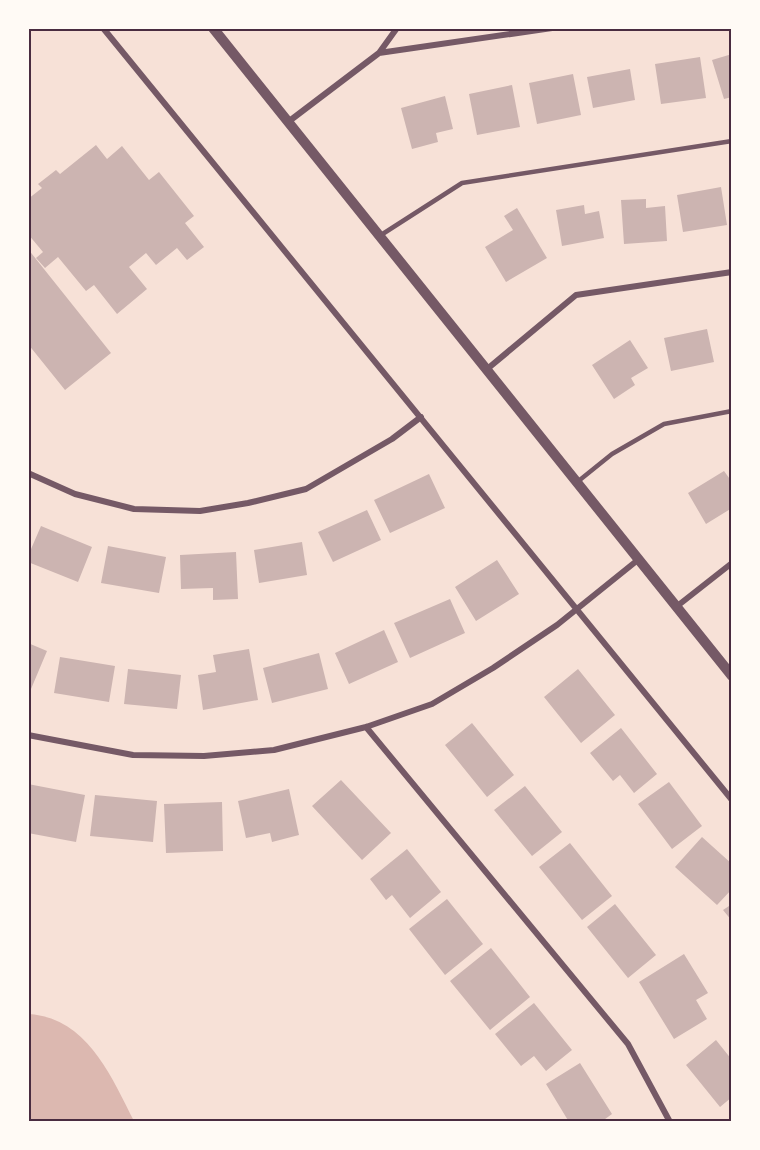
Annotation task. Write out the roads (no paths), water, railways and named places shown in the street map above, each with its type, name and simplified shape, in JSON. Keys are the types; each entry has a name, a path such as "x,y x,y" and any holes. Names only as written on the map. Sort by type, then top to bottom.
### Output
{"street":[{"path":"103,28 732,800"},
{"path":"213,28 732,676"},
{"path":"288,122 379,53 397,28"},
{"path":"379,53 552,28"},
{"path":"485,370 576,296 732,272"},
{"path":"28,473 75,494 134,508 200,511 248,503 306,489 392,439 421,417"},
{"path":"28,735 133,755 204,756 274,750 366,727 432,704 493,668 577,609 639,560"},
{"path":"676,607 732,563"},
{"path":"366,727 628,1044 670,1122"}],"lane":[{"path":"379,236 462,183 732,141"},
{"path":"576,483 612,454 664,424 732,411"}]}
